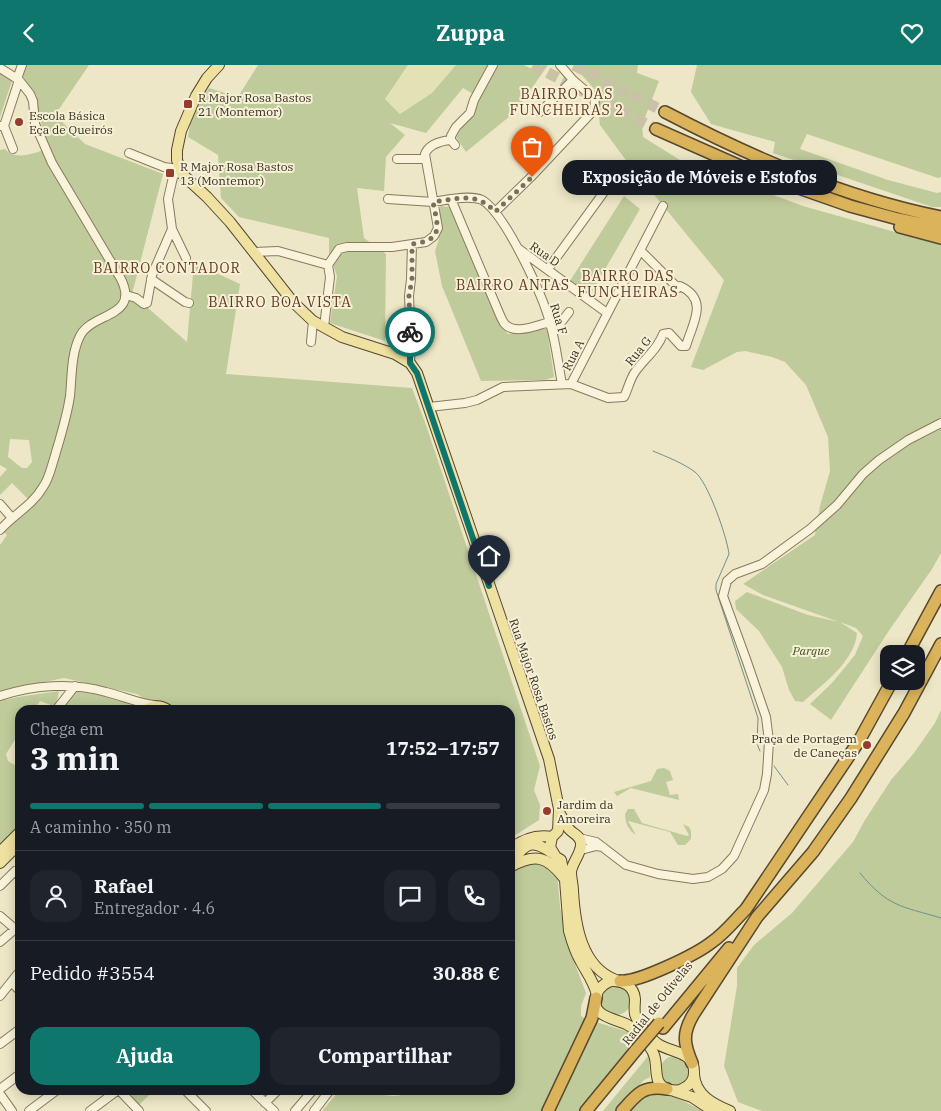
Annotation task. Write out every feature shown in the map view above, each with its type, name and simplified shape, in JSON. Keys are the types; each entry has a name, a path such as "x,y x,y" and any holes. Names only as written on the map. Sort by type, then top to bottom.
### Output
{"highway":[{"path":"665,112 750,155 825,185 871,200 941,217"},
{"path":"656,129 742,167 824,197 890,217 941,228"},
{"path":"704,150 745,174 765,182 872,219 941,238"},
{"path":"912,645 941,591"},
{"path":"693,1067 684,1038 690,1021 757,917 813,852 851,798 907,707 941,644"},
{"path":"618,981 636,979 704,948 723,933 746,909 859,741 887,690"},
{"name":"Radial de Odivelas","path":"661,1026 726,941 746,909"},
{"name":"Radial de Odivelas","path":"586,1111 757,917"},
{"path":"548,1111 592,1018 596,996"},
{"name":"Radial de Odivelas","path":"596,1111 638,1053"},
{"path":"622,1111 634,1097 645,1089 654,1087 669,1090"}],"main road":[{"path":"219,65 204,81 188,112 177,149 179,169 187,180 213,203 293,302 313,321 342,337 394,354 410,363"},
{"name":"Rua Major Rosa Bastos","path":"410,363 417,373 429,407 548,759 559,812"},
{"path":"559,812 570,830 579,838 579,852 571,871 574,910 585,951 598,970 606,977 627,984 632,990 637,1018 652,1039 662,1047 686,1056 693,1067 696,1087 709,1100 729,1111"},
{"path":"552,853 550,847 555,834 559,812"},
{"path":"515,845 536,836 555,834 564,829 570,830"},
{"path":"0,852 15,837"},
{"path":"515,858 524,846 538,844 561,860 573,859 579,852"},
{"path":"0,863 15,848"},
{"path":"515,863 539,858 553,865 565,880"},
{"path":"561,860 565,880 568,931 576,953 593,981 600,1012 605,1017 625,1024 637,1031 654,1053 658,1081 669,1090 688,1095 713,1111"},
{"path":"596,996 604,984 618,981"},
{"path":"611,1019 618,1020 627,1016 632,1011 635,1003"},
{"path":"656,1069 659,1060 664,1055 672,1052 681,1053"},
{"path":"669,1090 680,1090 686,1087 692,1080 693,1067"}],"street":[{"path":"13,149 2,126 22,65"},
{"path":"324,327 330,277 328,265 339,249 347,247 392,247 426,242 434,236 438,228 426,159 427,150 432,145 453,142 450,136 470,113 474,100 493,65"},
{"path":"388,199 433,202 473,198 480,199 495,212 532,177 594,110 595,99 573,80 560,65"},
{"path":"0,68 18,79 31,97 34,124 52,163 121,279 126,295 118,310 91,324 81,334 72,369 70,397 62,433 46,481 36,497 0,530"},
{"path":"540,112 573,80"},
{"path":"129,153 164,167 179,169 173,177 168,199 172,229 186,258"},
{"path":"397,159 426,159"},
{"path":"548,269 612,181"},
{"path":"451,199 505,324 514,329 522,329 550,322"},
{"name":"Rua A","path":"429,407 478,400 502,387 571,384 663,206"},
{"name":"Rua F","path":"495,212 519,249 550,322 562,384"},
{"path":"126,295 146,304 151,279 172,229"},
{"path":"410,363 409,296 412,279 412,244"},
{"name":"Rua D","path":"519,249 607,313"},
{"path":"254,252 278,251 328,265"},
{"name":"Rua G","path":"571,384 608,397 624,397 634,373 648,354 660,343 663,334 669,333 681,346 686,347 699,310 692,295 680,286 678,288 641,251"},
{"path":"151,279 188,303"},
{"path":"553,333 569,312"},
{"path":"310,342 313,321"},
{"path":"579,838 596,842 626,865 658,874 693,879 708,877 722,869 734,856 764,790 769,741 766,717 723,596 727,581 735,574 762,564 810,529 837,505 863,474 879,459 908,439 941,423"},
{"path":"0,504 12,518"},
{"path":"57,686 62,693 62,700"},
{"path":"59,705 71,686"},
{"path":"0,696 34,688 71,686 121,696 137,705"},
{"path":"579,852 596,846 605,848"},
{"path":"0,886 15,872"},
{"path":"0,916 15,927"},
{"path":"0,942 15,931"},
{"path":"0,996 15,977"},
{"path":"11,982 15,986"},
{"path":"0,1044 15,1033"},
{"path":"0,1089 15,1078"},
{"path":"0,1094 12,1111"},
{"path":"29,1111 50,1095"},
{"path":"90,1111 111,1095"},
{"path":"123,1095 140,1111"},
{"path":"190,1095 206,1111"},
{"path":"257,1095 274,1111"},
{"path":"265,1103 273,1095"},
{"path":"295,1111 309,1095"},
{"path":"314,1111 326,1095"}],"green space":[{"path":"27,65 89,65 55,115 85,144 163,174 132,294 187,342 194,263 240,284 226,374 412,388 540,766 534,790 540,805 539,820 515,835 515,705 169,705 146,700 137,694 64,678 0,691 0,545 7,535 3,531 46,490 63,441 41,485 29,500 12,483 0,495 0,477 7,469 0,465 0,150 5,149 15,155 26,155 50,148 38,115 37,96 23,77","holes":["10,439 29,440 32,462 27,468 22,468 8,457"]},
{"path":"258,65 408,65 385,99 400,114 432,93 456,65 524,65 532,69 535,65 548,65 515,112 466,152 456,137 480,98 463,88 426,133 390,123 405,135 386,157 384,191 357,188 364,238 386,254 385,341 330,323 337,276 329,254 329,238 239,217 221,198 218,155 188,137 191,118 209,88 238,97"},
{"path":"408,65 456,65 432,93 400,114 385,99"},
{"name":"Parque","path":"573,65 638,65 637,73 659,81 642,125 643,137 680,160 803,206 941,245 941,553 831,720 810,704 832,683 855,655 863,636 856,628 840,622 857,633 851,653 837,671 803,702 795,701 789,690 782,667 759,631 736,609 735,601 747,592 808,615 839,622 763,595 743,584 815,535 820,506 830,471 828,437 806,385 785,362 745,351 737,352 703,370 691,367 724,280 628,163 600,125 596,91"},
{"path":"697,65 941,65 941,177 938,178 807,134 800,149 888,180 937,193 941,192 941,207 932,207 773,153 775,142 711,124 691,92"},
{"path":"0,73 12,81 0,117"},
{"path":"624,196 640,209 590,295 570,281"},
{"path":"440,206 449,207 503,328 508,334 547,328 554,377 545,380 481,381 442,286 435,251 439,239"},
{"path":"59,691 56,705 40,701 37,705 15,705 15,740 6,754 8,761 15,765 15,830 0,844 0,701"},
{"path":"75,691 117,699 130,705 65,705"},
{"path":"941,710 941,1111 762,1111 738,1102 724,1066 737,986 737,968 754,945 792,913 853,842 891,780 914,753 935,723"},
{"path":"664,768 670,771 673,780 666,782 670,795 678,794 679,800 631,788 617,796 614,792 651,781 657,769"},
{"path":"628,809 634,809 642,823 687,836 689,835 683,824 689,827 691,839 685,845 678,845 670,832 628,821 636,835 626,823 625,814"},
{"path":"535,862 549,865 557,872 560,907 569,948 586,993 581,1006 581,1016 588,1020 544,1111 322,1111 336,1095 515,1095 515,870 518,866"},
{"path":"616,985 626,990 631,1000 626,1010 616,1015 606,1010 601,1000 606,990"},
{"path":"596,1022 632,1033 637,1038 579,1111 554,1111"},
{"path":"649,1055 650,1077 644,1080 616,1111 603,1111"},
{"path":"675,1056 685,1061 690,1071 685,1081 675,1086 665,1081 660,1071 665,1061"},
{"path":"649,1092 676,1098 702,1111 629,1111 640,1098"},
{"path":"132,1095 149,1095 139,1105 130,1097"}],"waterway":[{"path":"653,451 695,472 706,487 721,523 729,554 716,584 716,590 758,718 757,744 760,751"},
{"path":"774,766 788,785"},
{"path":"860,873 887,899 896,904 941,918"}],"tunnel":[{"path":"533,65 656,129"},
{"path":"574,65 665,112"}],"way so far":[{"path":"410,332 409,296 412,279 412,244 426,242 434,236 438,228 433,202 453,199 480,199 495,212 532,177"}],"place":[{"name":"R Major Rosa Bastos 21 (Montemor)","path":"188,104"},
{"name":"Escola Básica Eça de Queirós","path":"19,122"},
{"name":"R Major Rosa Bastos 13 (Montemor)","path":"170,173"},
{"name":"Exposição de Móveis e Estofos","path":"532,177"},
{"name":"Praça de Portagem de Caneças","path":"867,745"},
{"name":"Jardim da Amoreira","path":"547,811"}],"district":[{"name":"BAIRRO DAS FUNCHEIRAS 2","path":"567,102"},
{"name":"BAIRRO CONTADOR","path":"167,268"},
{"name":"BAIRRO DAS FUNCHEIRAS","path":"628,284"},
{"name":"BAIRRO ANTAS","path":"513,285"},
{"name":"BAIRRO BOA VISTA","path":"280,302"}],"route":[{"path":"410,332 410,363 417,373 489,586"}]}
